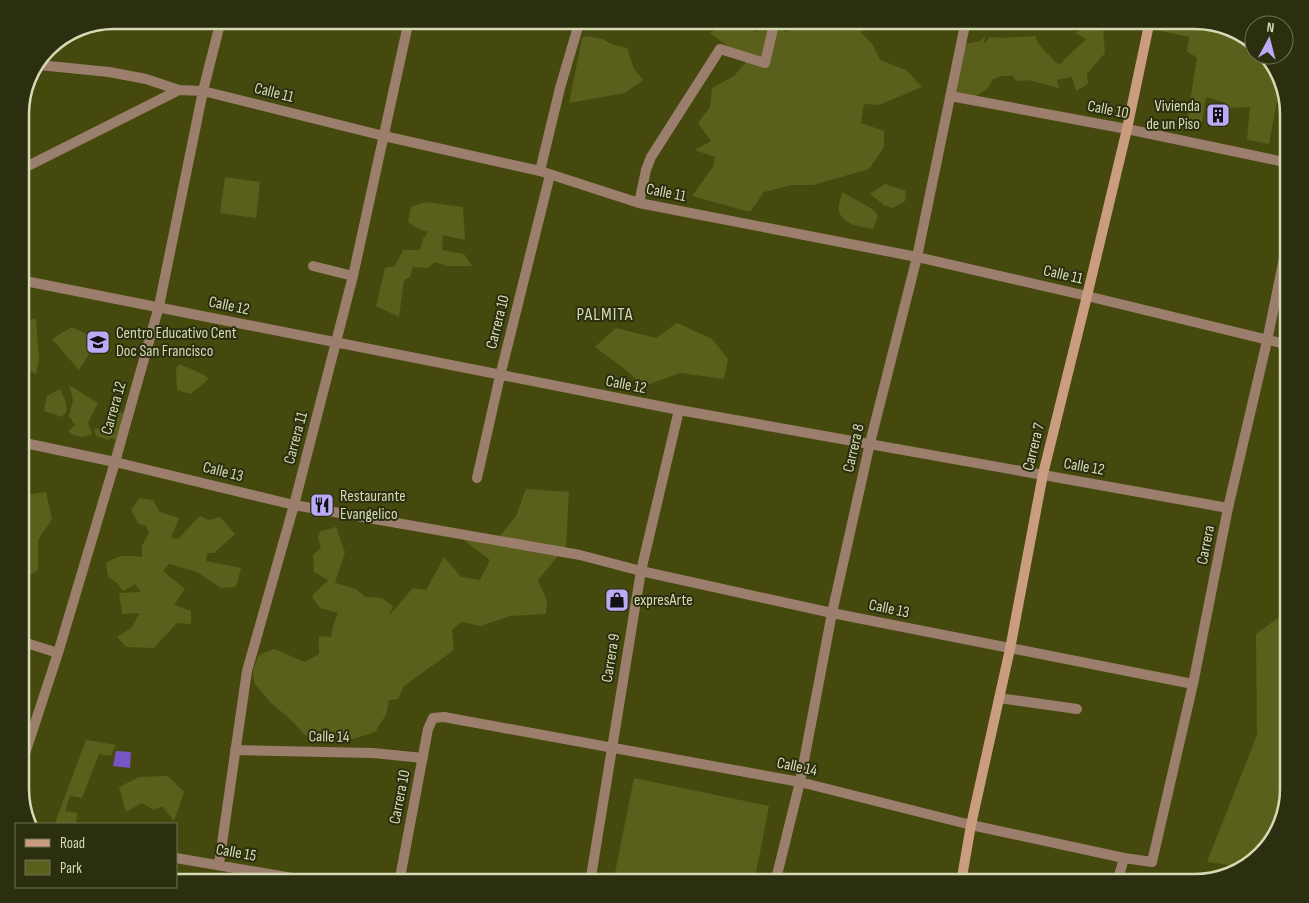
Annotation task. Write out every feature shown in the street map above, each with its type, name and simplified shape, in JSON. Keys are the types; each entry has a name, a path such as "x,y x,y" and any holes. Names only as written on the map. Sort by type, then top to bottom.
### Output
{"street":[{"name":"Carrera 12","path":"29,741 115,462 158,306 203,91 219,29"},
{"name":"Carrera 11","path":"219,864 247,671 294,505 353,276 407,29"},
{"path":"540,171 560,88 577,29"},
{"path":"639,203 646,170 651,157 720,49 765,62 773,29"},
{"name":"Carrera 8","path":"777,874 800,782 832,613 870,443 917,257 964,29"},
{"name":"Carrera 7","path":"963,874 971,825 1010,649 1042,474 1127,129 1148,29"},
{"name":"Calle 11","path":"44,65 109,72 146,79 179,90 203,91 384,136 540,171 639,203 917,257 1280,343"},
{"path":"29,165 179,90"},
{"name":"Calle 10","path":"950,96 1127,129 1280,161"},
{"name":"Carrera 10","path":"477,478 500,376 550,175"},
{"path":"312,266 353,276"},
{"name":"Carrera","path":"1152,862 1193,684 1228,508 1280,278"},
{"name":"Calle 12","path":"29,282 158,306 336,344 679,410 1228,508"},
{"name":"Carrera 9","path":"591,874 641,571 679,410"},
{"name":"Calle 13","path":"29,444 115,462 294,505 580,556 832,613 1193,684"},
{"path":"29,644 58,652"},
{"path":"999,698 1077,709"},
{"name":"Calle 14","path":"433,718 444,716 800,782 971,825 1124,858 1152,862"},
{"name":"Carrera 10","path":"401,874 428,728 433,718"},
{"name":"Calle 14","path":"235,750 374,753 423,758"},
{"name":"Calle 15","path":"178,858 273,874"},
{"path":"1120,874 1124,858"}],"green space":[{"path":"717,29 750,29 759,32 757,29 784,29 785,32 794,29 866,29 861,32 873,45 880,60 906,70 922,87 879,105 864,104 861,123 884,131 884,147 869,169 813,185 791,185 764,192 750,212 692,196 713,167 715,157 695,150 711,141 698,123 710,107 712,88 734,76 747,61 710,33"},
{"path":"1082,29 1103,29 1105,53 1087,74 1088,84 1076,91 1072,77 1057,80 1059,88 1028,80 1016,81 1013,76 1002,76 993,79 988,88 975,97 953,93 964,44 980,41 985,36 984,44 990,37 1035,36 1039,45 1059,65 1086,39 1075,33"},
{"path":"1156,29 1196,29 1223,33 1244,44 1244,65 1266,66 1272,76 1278,94 1269,144 1247,140 1250,107 1228,108 1226,103 1206,97 1202,122 1187,120 1197,58 1187,51 1189,37"},
{"path":"586,36 602,39 614,45 627,48 634,69 643,80 625,93 569,103 582,38"},
{"path":"225,177 260,182 256,218 220,213"},
{"path":"885,184 906,191 905,201 892,208 884,205 870,194"},
{"path":"842,192 874,210 878,216 873,229 848,222 841,216 839,204"},
{"path":"425,202 463,207 465,240 443,235 442,250 464,254 472,266 447,266 435,262 428,268 413,267 410,277 404,280 399,317 376,306 385,268 395,266 403,250 420,250 423,239 428,232 408,222 411,207"},
{"path":"29,319 36,319 39,359 36,374 29,370"},
{"path":"677,323 712,339 728,359 724,379 680,373 644,386 595,347 616,328 656,338"},
{"path":"72,327 98,340 79,370 52,339"},
{"path":"180,364 209,379 191,394 177,390 176,368"},
{"path":"69,385 98,403 88,423 92,434 80,437 68,431 75,425 69,416 73,400"},
{"path":"60,389 67,411 62,417 44,411 47,396"},
{"path":"115,409 123,414 117,438 115,440 111,438 108,440 96,436 94,429 108,427 114,432 113,424 117,419"},
{"path":"526,489 569,492 566,546 538,580 547,601 546,614 510,616 481,626 461,622 452,630 454,650 404,686 398,699 389,700 386,715 375,732 350,740 325,734 306,736 272,704 254,683 253,670 259,655 274,649 305,662 319,654 319,636 331,637 338,613 320,608 312,597 328,580 314,572 313,555 321,548 318,537 321,531 336,527 345,552 335,583 356,589 365,597 382,598 393,606 389,616 413,588 426,590 444,557 461,577 480,580 490,560 464,540 465,532 496,541 516,516"},
{"path":"46,492 52,519 38,540 38,570 29,576 29,495"},
{"path":"139,498 153,500 160,512 179,518 171,538 178,539 200,516 209,520 220,517 235,534 214,553 207,553 206,561 241,568 236,587 221,588 197,572 169,564 163,571 185,589 174,605 191,611 191,624 177,623 154,648 126,647 117,637 131,628 140,613 122,614 119,593 141,592 135,584 123,591 117,583 108,577 106,563 124,556 142,557 142,546 149,533 146,526 139,524 131,510"},
{"path":"1280,617 1279,806 1272,827 1266,837 1243,860 1234,866 1207,862 1257,735 1256,634"},
{"path":"86,740 116,745 111,756 99,754 82,798 70,796 65,811 77,813 76,823 55,823"},
{"path":"168,776 184,792 174,821 162,806 154,810 142,803 126,812 119,787 139,777"},
{"path":"634,778 769,806 756,874 615,874"}],"shaded area":[{"path":"116,751 131,752 130,768 113,766"}],"place":[{"name":"Vivienda de un Piso","path":"1218,115"},
{"name":"Centro Educativo Cent Doc San Francisco","path":"98,342"},
{"name":"Restaurante Evangelico","path":"322,505"},
{"name":"expresArte","path":"617,600"}],"district":[{"name":"PALMITA","path":"605,314"}]}
